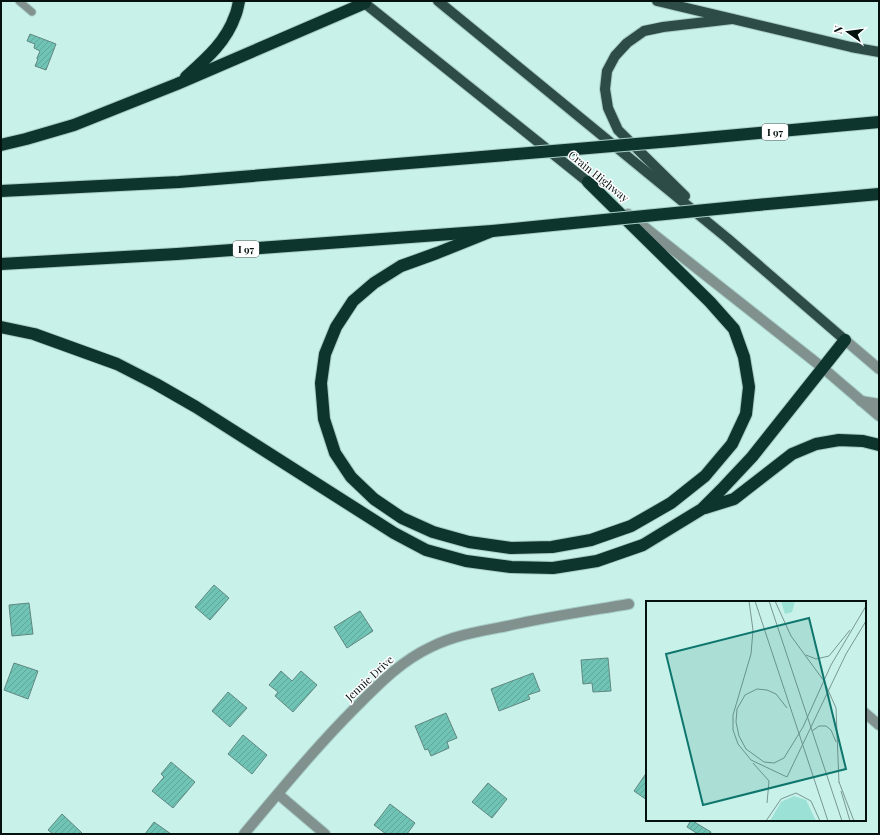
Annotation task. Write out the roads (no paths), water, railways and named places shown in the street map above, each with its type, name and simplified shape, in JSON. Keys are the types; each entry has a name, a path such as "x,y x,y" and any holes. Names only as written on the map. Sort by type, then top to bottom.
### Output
{"highway":[{"path":"177,84 211,54 225,38 236,16 239,1"},
{"path":"1,144 26,139 74,125 177,84 366,2"},
{"name":"I 97","path":"1,192 179,182 672,141 879,122"},
{"path":"492,231 401,266 374,283 354,301 336,327 325,354 321,383 324,419 335,453 351,477 374,499 402,518 433,532 469,542 511,548 552,547 591,540 631,526 671,503 705,476 732,444 746,414 749,387 744,357 734,329 710,302 588,182"},
{"name":"I 97","path":"1,264 185,253 492,231 879,194"},
{"path":"1,326 34,334 117,364 156,384 196,407 394,533 426,550 466,560 511,567 554,568 598,561 643,546 702,509 752,457 845,340"},
{"path":"702,509 734,499 792,454 816,444 839,440 863,441 879,445"}],"main road":[{"path":"438,1 727,238 845,340"},
{"path":"657,1 851,47 879,52"},
{"name":"Crain Highway","path":"366,2 588,182"},
{"path":"727,238 618,130 608,108 605,89 607,71 615,56 627,43 644,31 663,27 732,19"}],"street":[{"name":"Crain Highway","path":"588,182 823,368 879,416"},
{"path":"845,340 879,369"},
{"path":"861,401 879,404"},
{"name":"Jennie Drive","path":"244,834 322,743 371,691 408,660 431,647 453,638 475,632 554,616 629,604"},
{"path":"866,714 879,725"},
{"path":"278,794 325,834"}],"lane":[{"path":"19,1 32,12"}]}
